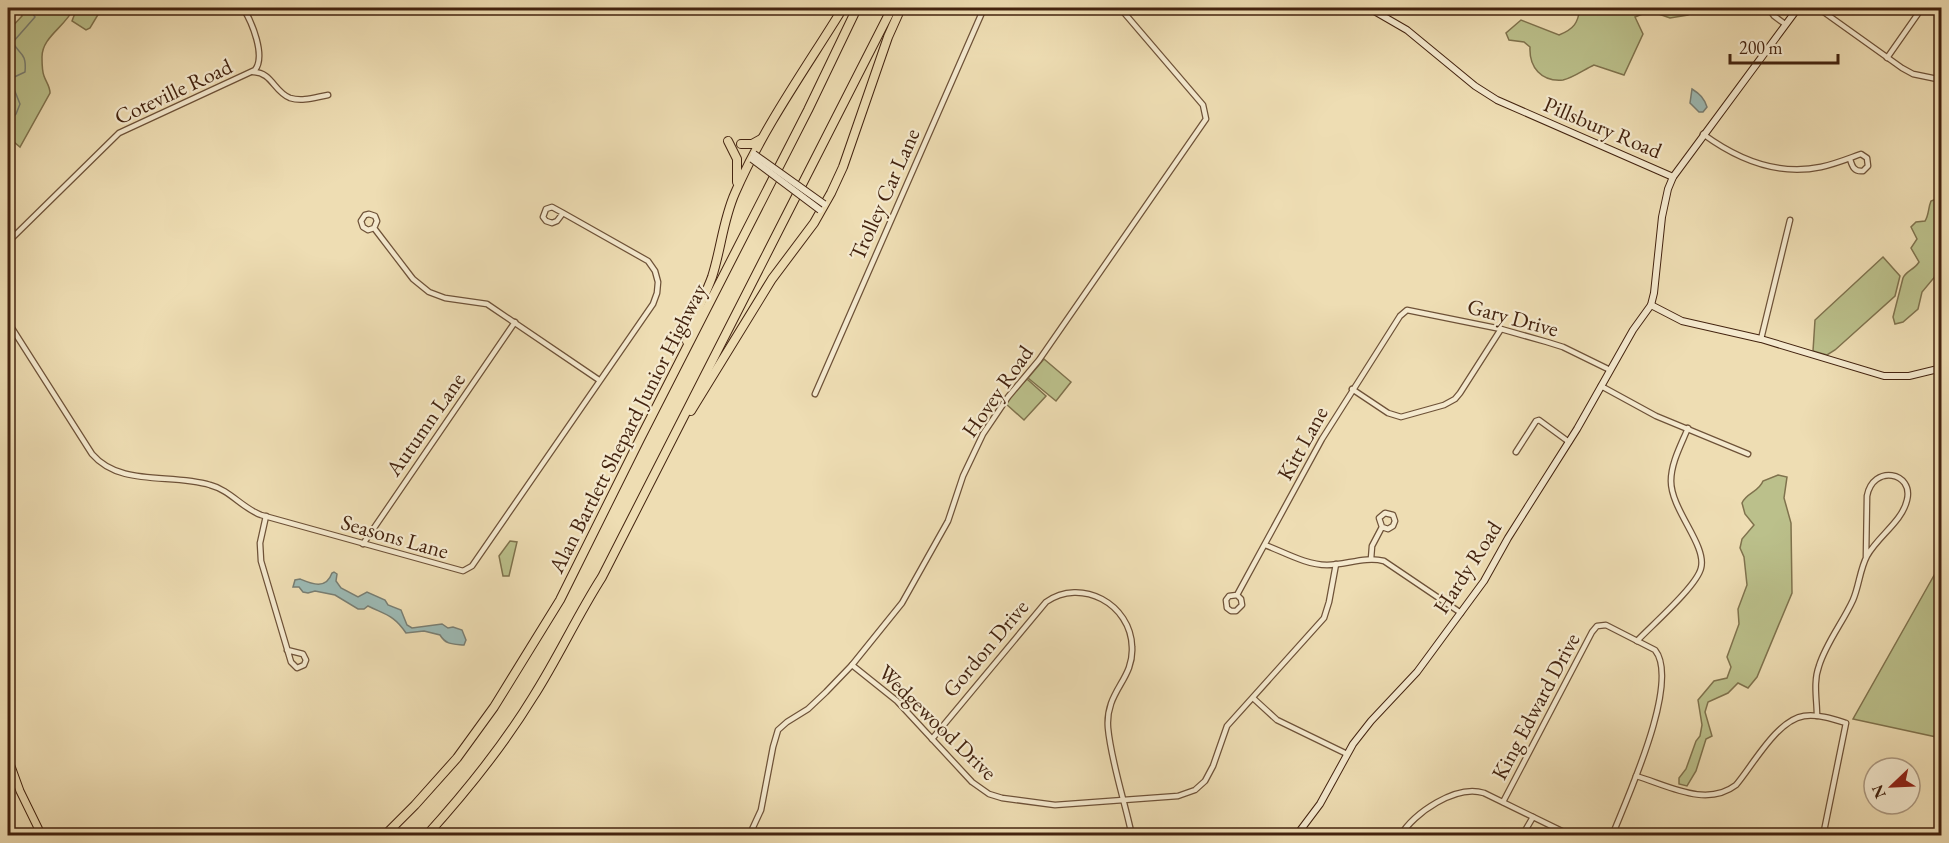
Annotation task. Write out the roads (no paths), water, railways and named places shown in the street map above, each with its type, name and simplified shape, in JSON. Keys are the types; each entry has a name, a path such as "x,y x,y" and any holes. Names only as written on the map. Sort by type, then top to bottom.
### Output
{"highway":[{"path":"735,194 766,133 843,8"},
{"name":"Alan Bartlett Shepard Junior Highway","path":"384,836 415,806 456,758 494,707 560,600 808,110 857,8"},
{"name":"Alan Bartlett Shepard Junior Highway","path":"426,836 487,762 534,695 602,577 892,8"},
{"path":"683,419 695,407 772,279 810,228 822,207 843,166 888,37 901,8"},
{"path":"741,144 752,144 766,133"},
{"path":"685,350 690,325 712,275 735,194 739,168 728,141"}],"main road":[{"path":"8,758 42,836"}],"street":[{"name":"Coteville Road","path":"8,242 119,133 141,121 253,72 259,61 254,27 243,8"},
{"name":"Trolley Car Lane","path":"815,394 984,8"},
{"name":"Hovey Road","path":"748,836 761,810 773,747 780,728 815,703 852,665 896,612 952,513 966,468 994,416 1039,360 1206,119 1203,105 1120,8"},
{"name":"Pillsbury Road","path":"1369,8 1382,12 1475,86 1497,100 1673,177 1664,209 1651,305"},
{"path":"1382,12 1388,8"},
{"path":"1768,8 1773,16 1785,24"},
{"path":"1673,177 1797,8"},
{"path":"1818,8 1913,74 1941,80"},
{"path":"1887,58 1922,8"},
{"path":"259,61 266,74 284,94 291,98 302,100 328,95"},
{"path":"253,72 266,74"},
{"path":"1703,134 1746,160 1779,168 1818,168 1850,159"},
{"path":"753,157 822,207"},
{"name":"Seasons Lane","path":"8,322 92,454 104,466 128,474 211,485 226,492 246,508 266,516 466,571 472,566 654,300 658,290 658,278 653,267 645,259 563,213"},
{"path":"1761,339 1790,220"},
{"path":"374,228 413,279 429,292 445,298 485,303 599,380"},
{"path":"1651,305 1682,321 1761,339 1884,376 1909,376 1941,368"},
{"name":"Hardy Road","path":"1296,836 1320,804 1347,754 1371,721 1417,672 1484,580 1569,441 1633,330 1651,305"},
{"name":"Gary Drive","path":"1404,312 1415,310 1501,329 1563,347 1610,370"},
{"name":"Kitt Lane","path":"1237,596 1322,439 1352,389 1404,312"},
{"name":"Autumn Lane","path":"363,544 516,322"},
{"path":"1352,389 1388,413 1401,417 1444,405 1460,393 1501,329"},
{"path":"1601,386 1656,416 1748,453"},
{"path":"1516,452 1536,421 1539,420 1569,441"},
{"path":"1612,836 1656,720 1660,695 1659,657 1655,650 1637,641 1693,582 1701,567 1698,547 1675,502 1671,489 1671,472 1688,428"},
{"path":"1817,716 1816,682 1819,666 1852,602 1866,558 1869,488 1881,476 1894,476 1901,479 1906,486 1907,503 1866,558"},
{"path":"266,516 261,537 261,556 287,650 293,666 298,668 304,665 306,660 304,655 287,650"},
{"path":"1371,559 1373,544 1382,527"},
{"path":"1265,545 1312,563 1325,565 1371,559 1388,562 1461,613"},
{"name":"Wedgewood Drive","path":"852,665 897,701 972,782 984,792 995,797 1056,805 1178,796 1201,786 1210,774 1227,726 1324,618 1336,564"},
{"name":"Gordon Drive","path":"932,739 1046,602 1068,592 1093,594 1119,614 1128,628 1132,644 1130,666 1112,698 1108,715 1109,736 1132,836"},
{"name":"King Edward Drive","path":"1503,802 1597,626 1606,625 1637,641"},
{"path":"1253,698 1277,720 1347,754"},
{"path":"1636,776 1701,795 1721,793 1736,784 1787,723 1802,716 1817,716 1846,723 1823,836"},
{"path":"1400,836 1418,814 1464,791 1476,790 1572,836"},
{"path":"1522,836 1533,816"}],"water":[{"path":"1692,89 1705,101 1707,107 1703,112 1699,112 1690,103"},
{"path":"334,572 337,574 336,581 341,588 358,597 367,592 385,600 388,605 401,610 407,625 412,628 442,624 448,628 462,630 466,640 464,645 450,643 440,635 424,631 406,633 393,619 368,606 358,609 335,595 315,591 308,593 303,592 299,587 293,587 295,580 300,579 322,584"}],"waterway":[{"path":"8,122 16,114 20,104 10,79 25,72 25,60 13,42 35,17 29,8"}]}
